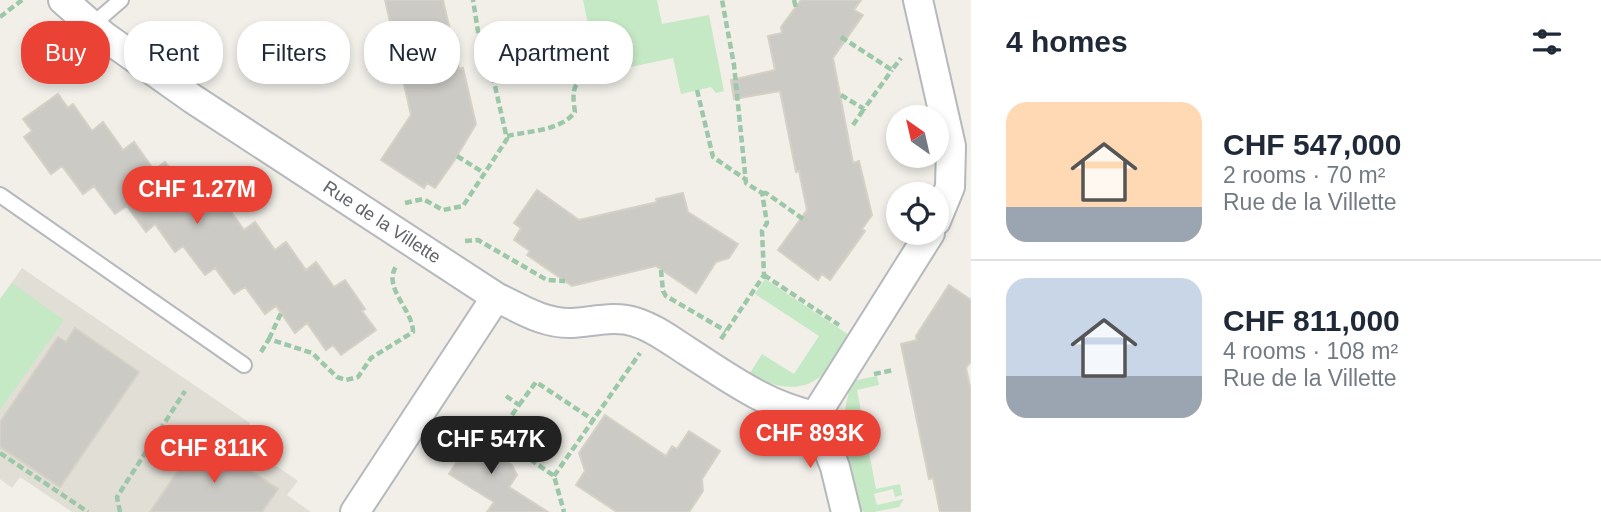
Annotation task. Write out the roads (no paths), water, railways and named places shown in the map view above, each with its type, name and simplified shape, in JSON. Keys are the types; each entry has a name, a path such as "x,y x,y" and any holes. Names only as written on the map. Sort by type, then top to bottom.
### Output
{"street":[{"name":"Rue de la Villette","path":"63,0 86,21"},
{"path":"918,0 951,146 949,189"},
{"name":"Rue de la Villette","path":"110,39 194,99 415,242 496,298 543,320 557,323 610,319 633,321 656,331 756,396 789,410 815,416"},
{"path":"846,512 835,467 815,416 922,245"},
{"path":"355,512 496,298"}],"lane":[{"path":"97,21 121,0"},
{"path":"0,195 244,365"}]}
